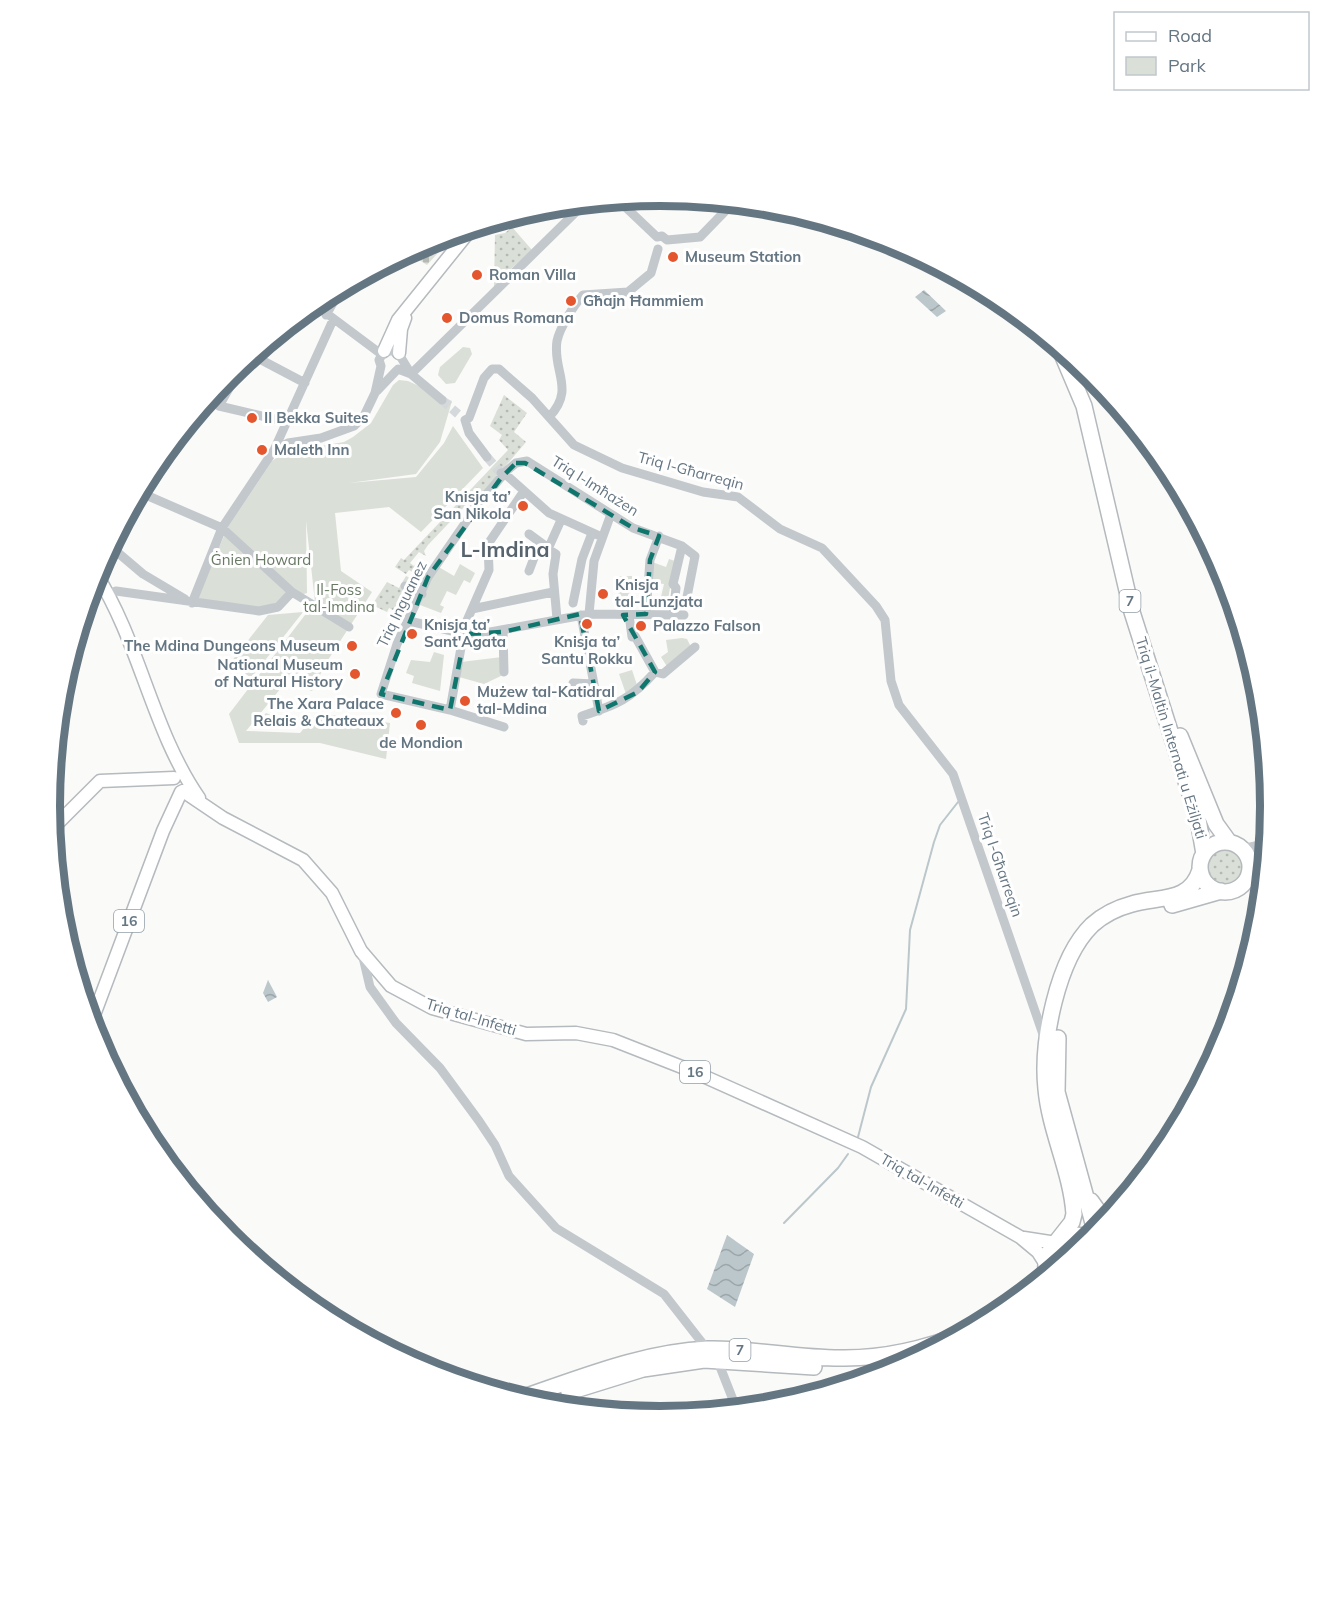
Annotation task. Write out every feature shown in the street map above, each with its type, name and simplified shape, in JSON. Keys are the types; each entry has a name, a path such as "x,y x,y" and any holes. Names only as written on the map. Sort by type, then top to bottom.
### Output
{"highway":[{"name":"Triq il-Maltin Internati u Eżiljati","path":"1067,365 1084,406 1132,612 1198,819 1204,854"},
{"name":"Triq il-Maltin Internati u Eżiljati","path":"1080,377 1090,403 1139,607 1170,710 1216,824 1236,845"},
{"path":"1204,854 1214,844 1236,845"},
{"name":"7","path":"1236,845 1250,861 1248,876"},
{"name":"7","path":"1048,1265 1056,1242 1072,1222 1074,1214 1047,1098 1046,1045 1054,1007 1070,958 1091,926 1103,916 1122,907 1174,897 1189,890 1200,870 1204,854"},
{"path":"1200,870 1207,884 1221,891"},
{"path":"1093,1222 1057,1092 1056,1055 1060,1022 1078,963 1091,941 1104,926 1117,919 1143,910 1182,904 1221,891 1234,890 1248,876"},
{"path":"1085,1191 1101,1214"},
{"path":"1056,1242 1074,1234 1080,1235"},
{"name":"7","path":"535,1393 638,1359 672,1352 842,1359 865,1358 922,1347"},
{"name":"7","path":"556,1397 643,1369 712,1354 828,1368 879,1365"}],"main road":[{"path":"382,353 398,320 463,240"},
{"path":"399,364 401,328 411,306"},
{"path":"60,821 100,781 153,780 179,784 172,765 174,755 123,626 103,585"},
{"path":"100,593 123,626"},
{"name":"Triq tal-Infetti","path":"179,784 203,804 303,860 332,893 361,951 391,986 432,1008 526,1034 576,1034 614,1040 692,1071 861,1147 1020,1237 1038,1252 1044,1268"},
{"name":"16","path":"96,1010 179,784"},
{"name":"Triq tal-Infetti","path":"1020,1237 1056,1242"}],"street":[{"path":"625,207 657,237 662,236 667,240 700,237 726,210"},
{"path":"411,374 576,212"},
{"path":"657,237 654,244 658,249"},
{"path":"658,249 666,247 667,240"},
{"path":"549,417 556,409 564,387 557,343 576,303 583,296 628,292 651,273 658,249"},
{"path":"192,603 222,528 274,450 305,383 336,301"},
{"path":"321,311 382,353"},
{"path":"382,353 390,349 399,364 442,400"},
{"path":"274,450 288,443 321,438 350,428 364,416 375,393 382,353"},
{"path":"260,359 305,383"},
{"path":"381,366 386,371 399,364"},
{"path":"375,393 399,364"},
{"name":"Triq l-Għarreqin","path":"487,457 469,433 461,417 469,418 484,378 495,368 512,377 574,445 610,464 694,490 732,495 744,500 780,529 809,541 827,552 876,606 885,620 891,681 899,705 953,774 1046,1045"},
{"path":"219,406 227,391"},
{"path":"216,404 287,422"},
{"name":"Triq Inguanez","path":"450,710 381,694 394,652 428,577 502,473 516,463 527,461"},
{"name":"Triq l-Imħażen","path":"527,461 633,528 682,546"},
{"path":"502,473 549,513 602,537"},
{"path":"504,727 450,710 465,634 472,609 489,570 488,544 524,491"},
{"path":"147,495 222,528 292,592 349,627"},
{"path":"577,612 611,514"},
{"path":"549,549 561,520"},
{"path":"592,533 582,559 577,612 599,711"},
{"path":"528,534 556,554 553,592 557,619"},
{"path":"646,614 650,560 659,536"},
{"path":"529,571 540,542"},
{"path":"673,615 676,588 673,584 682,546 695,556 686,602"},
{"path":"117,552 143,574 192,603"},
{"path":"405,586 422,594"},
{"path":"109,594 116,591 259,611 278,607 292,592"},
{"path":"472,609 492,607 553,592"},
{"path":"409,621 465,634 503,632 577,612 684,615"},
{"path":"629,615 632,637 635,636 655,672 663,674 695,647"},
{"path":"503,632 504,672"},
{"path":"583,721 582,716 613,707 638,692 655,672"},
{"path":"573,682 594,684"},
{"path":"1236,845 1260,843"},
{"path":"1248,876 1258,865"},
{"path":"361,951 370,987 396,1023 440,1068 479,1121 495,1145 509,1176 556,1228 664,1294 712,1354 734,1403"},
{"path":"1032,1005 1046,1012 1054,1007"}],"highlighted area":[{"path":"516,463 525,463 633,528 659,536 650,560 646,614 623,615 655,672 638,692 599,711 580,614 503,632 465,634 450,710 381,694 428,577 501,478"}],"green space":[{"path":"512,227 532,250 502,277 494,288 495,235 505,233"},
{"path":"443,247 427,265 417,258"},
{"path":"463,347 470,348 472,354 455,383 446,384 438,375 440,367"},
{"path":"399,380 408,381 452,401 440,442 416,474 349,483 416,477 444,443 453,426 483,468 421,532 389,507 335,513 341,571 372,592 326,663 312,691 295,685 297,680 289,678 246,731 300,733 317,713 390,723 386,759 320,743 239,743 229,714 315,602 306,521 307,593 260,608 195,602 228,527 272,461 285,452 344,442 353,437 371,423 393,385"},
{"path":"504,395 527,413 514,432 526,442 469,509 465,506 428,545 424,551 426,556 419,552 410,563 414,566 419,560 422,562 414,573 409,570 406,574 395,567 401,558 404,560 508,450 499,440 502,435 490,426"},
{"path":"669,559 675,561 668,599 661,597 664,584 649,582 652,562 666,567"},
{"path":"460,564 475,573 470,583 464,580 456,595 447,591 440,605 444,607 441,613 420,605 437,566 454,576"},
{"path":"417,569 427,576 421,591 406,584"},
{"path":"406,576 410,578 395,611 389,608 387,612 372,605 387,582 399,588"},
{"path":"618,576 632,576 631,597 618,597"},
{"path":"303,612 251,678 231,662 268,615"},
{"path":"687,639 691,647 668,668 661,657 668,652 666,640"},
{"path":"434,652 444,655 440,691 412,683 414,676 406,673 411,660 430,662"},
{"path":"502,657 503,675 484,684 459,677 461,662"},
{"path":"632,670 638,688 626,694 619,674"},
{"path":"266,713 288,722 287,724 261,723 259,721"},
{"path":"1224,848 1237,853 1242,866 1237,879 1224,884 1211,879 1206,866 1211,853"},
{"path":"1073,1242 1073,1242 1058,1257 1059,1251"}],"water":[{"path":"924,290 946,311 937,317 915,297"},
{"path":"268,980 277,997 268,1002 263,993"},
{"path":"727,1235 754,1254 735,1307 707,1289"}],"waterway":[{"path":"858,1137 871,1087 906,1009 910,930 934,842 940,825 958,802"},
{"path":"784,1223 838,1168 848,1154"}],"tunnel":[{"path":"442,400 458,414"},
{"path":"487,457 500,472"}],"place":[{"name":"Museum Station","path":"673,257"},
{"name":"Roman Villa","path":"477,275"},
{"name":"Għajn Ħammiem","path":"571,301"},
{"name":"Domus Romana","path":"447,318"},
{"name":"Il Bekka Suites","path":"252,418"},
{"name":"Maleth Inn","path":"262,450"},
{"name":"Knisja ta’ San Nikola","path":"523,506"},
{"name":"Knisja tal-Lunzjata","path":"603,594"},
{"name":"Knisja ta’ Santu Rokku","path":"587,624"},
{"name":"Palazzo Falson","path":"641,626"},
{"name":"Knisja ta’ Sant'Agata","path":"412,634"},
{"name":"The Mdina Dungeons Museum","path":"352,646"},
{"name":"National Museum of Natural History","path":"355,674"},
{"name":"Mużew tal-Katidral tal-Mdina","path":"465,701"},
{"name":"The Xara Palace Relais & Chateaux","path":"396,713"},
{"name":"de Mondion","path":"421,725"}],"district":[{"name":"L-Imdina","path":"505,550"}],"park label":[{"name":"Ġnien Howard","path":"261,560"},
{"name":"Il-Foss tal-Imdina","path":"339,598"}]}
